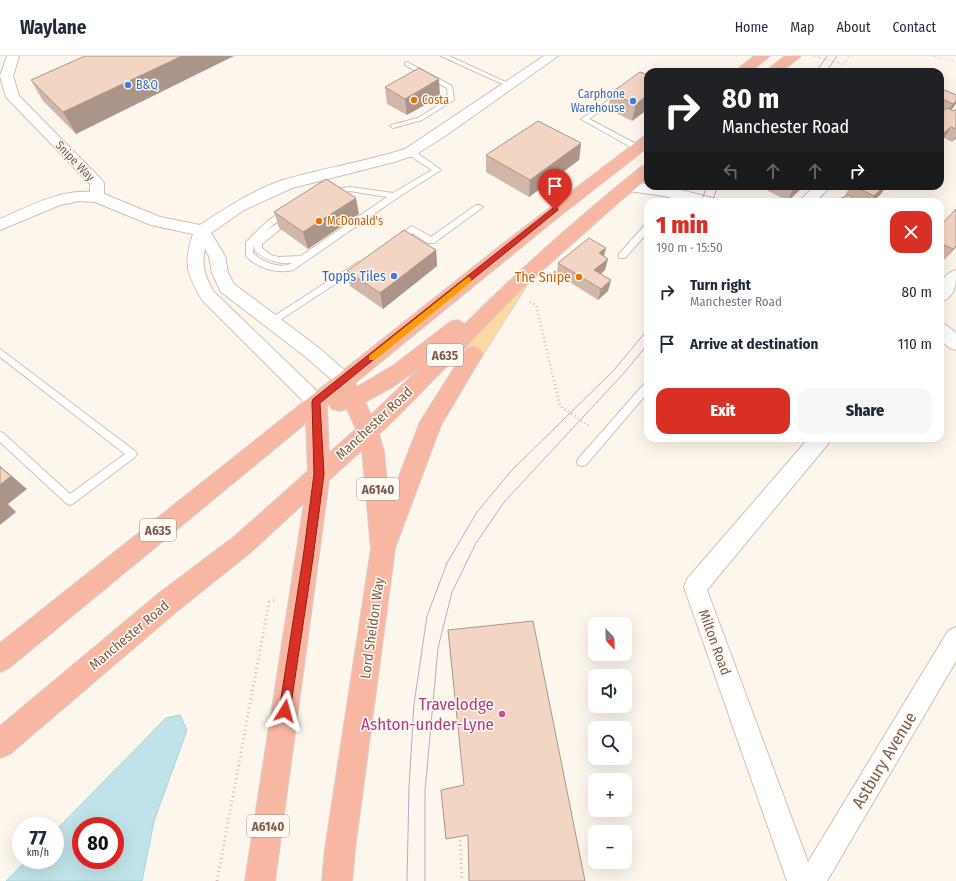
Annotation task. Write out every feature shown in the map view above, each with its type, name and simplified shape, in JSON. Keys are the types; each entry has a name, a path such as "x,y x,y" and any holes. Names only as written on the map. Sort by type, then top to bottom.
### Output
{"highway":[{"path":"746,68 763,56"},
{"path":"778,68 794,56"},
{"name":"A635","path":"0,659 316,402 578,192 643,144"},
{"name":"Manchester Road","path":"0,744 167,603 243,544 392,408 522,278 644,173"},
{"path":"316,402 334,404 352,399 389,379 522,278"},
{"path":"383,549 431,422 473,354"},
{"name":"Lord Sheldon Way","path":"337,881 340,849 383,549 374,458 367,430 344,380"},
{"name":"A6140","path":"260,881 319,474 316,402"}],"main road":[{"path":"473,354 522,278"}],"street":[{"name":"Snipe Way","path":"13,56 6,71 6,79 13,97 97,183 97,197 156,220 202,231"},
{"path":"316,402 208,296 197,279 193,257 202,231 239,206 287,184 382,161 410,152 440,134 552,56"},
{"path":"626,188 644,188"},
{"path":"654,190 692,198"},
{"path":"810,198 820,190"},
{"path":"0,225 56,201 79,196 97,197"},
{"path":"0,239 97,197"},
{"path":"202,231 217,256 220,273 228,288 313,353 344,380"},
{"path":"944,291 956,276"},
{"path":"944,333 956,343"},
{"name":"Milton Road","path":"801,881 696,586 818,442"},
{"name":"Astbury Avenue","path":"812,881 956,639"}],"lane":[{"path":"444,56 509,86"},
{"path":"393,126 420,119 451,100 450,87 407,64"},
{"path":"625,91 584,119 643,144"},
{"path":"297,210 258,243 258,249 262,253 278,261 305,258 394,196 437,170 410,152"},
{"path":"324,193 350,189 394,196"},
{"path":"386,246 412,229 431,241 479,207"},
{"path":"622,256 644,231"},
{"path":"271,322 367,259"},
{"path":"0,352 132,454 70,500 0,436"},
{"path":"582,462 644,391"}],"path":[{"path":"812,56 842,64 845,63 849,56"},
{"path":"933,56 956,62"},
{"path":"530,302 536,305 560,406 590,426 585,431"},
{"path":"218,881 270,602 302,593"},
{"path":"460,836 462,881"}],"water":[{"path":"180,715 187,730 154,821 142,881 6,881 18,869 64,869 64,822 166,718"}],"building":[{"path":"85,56 182,56 63,112 31,80"},
{"path":"419,68 439,79 405,99 385,87"},
{"path":"640,72 644,74 644,98 636,104 611,93"},
{"path":"944,90 956,95 956,101 953,104 944,100"},
{"path":"947,108 954,111 956,109 956,129 951,127 944,133 944,111"},
{"path":"538,121 581,143 530,180 486,155"},
{"path":"326,179 356,198 303,232 274,212"},
{"path":"862,190 880,190 874,196"},
{"path":"849,195 852,198 842,198"},
{"path":"956,209 956,246 953,249 944,245 944,222"},
{"path":"404,230 436,250 380,293 347,271"},
{"path":"589,238 606,248 599,253 608,259 594,270 611,280 601,289 558,263"},
{"path":"0,467 11,476 0,485"},
{"name":"Travelodge Ashton-under-Lyne","path":"533,621 585,881 469,881 468,835 446,839 441,790 464,785 448,630"}],"tram line":[{"path":"819,68 827,56"},
{"path":"829,68 837,56"},
{"path":"702,198 706,190"},
{"path":"714,198 716,190"},
{"path":"407,881 409,787 414,704 427,616 447,563 477,512 511,471 614,370 644,334"},
{"path":"425,881 425,791 438,648 452,592 476,543 505,501 624,373 644,349"}],"slow traffic":[{"path":"372,358 468,280"}],"place":[{"name":"B&Q","path":"128,85"},
{"name":"Costa","path":"414,100"},
{"name":"Carphone Warehouse","path":"633,101"},
{"name":"McDonald's","path":"319,221"},
{"name":"Topps Tiles","path":"394,276"},
{"name":"The Snipe","path":"579,277"},
{"name":"Travelodge Ashton-under-Lyne","path":"502,714"}],"route":[{"path":"285,711 319,474 316,402 555,210"}]}
